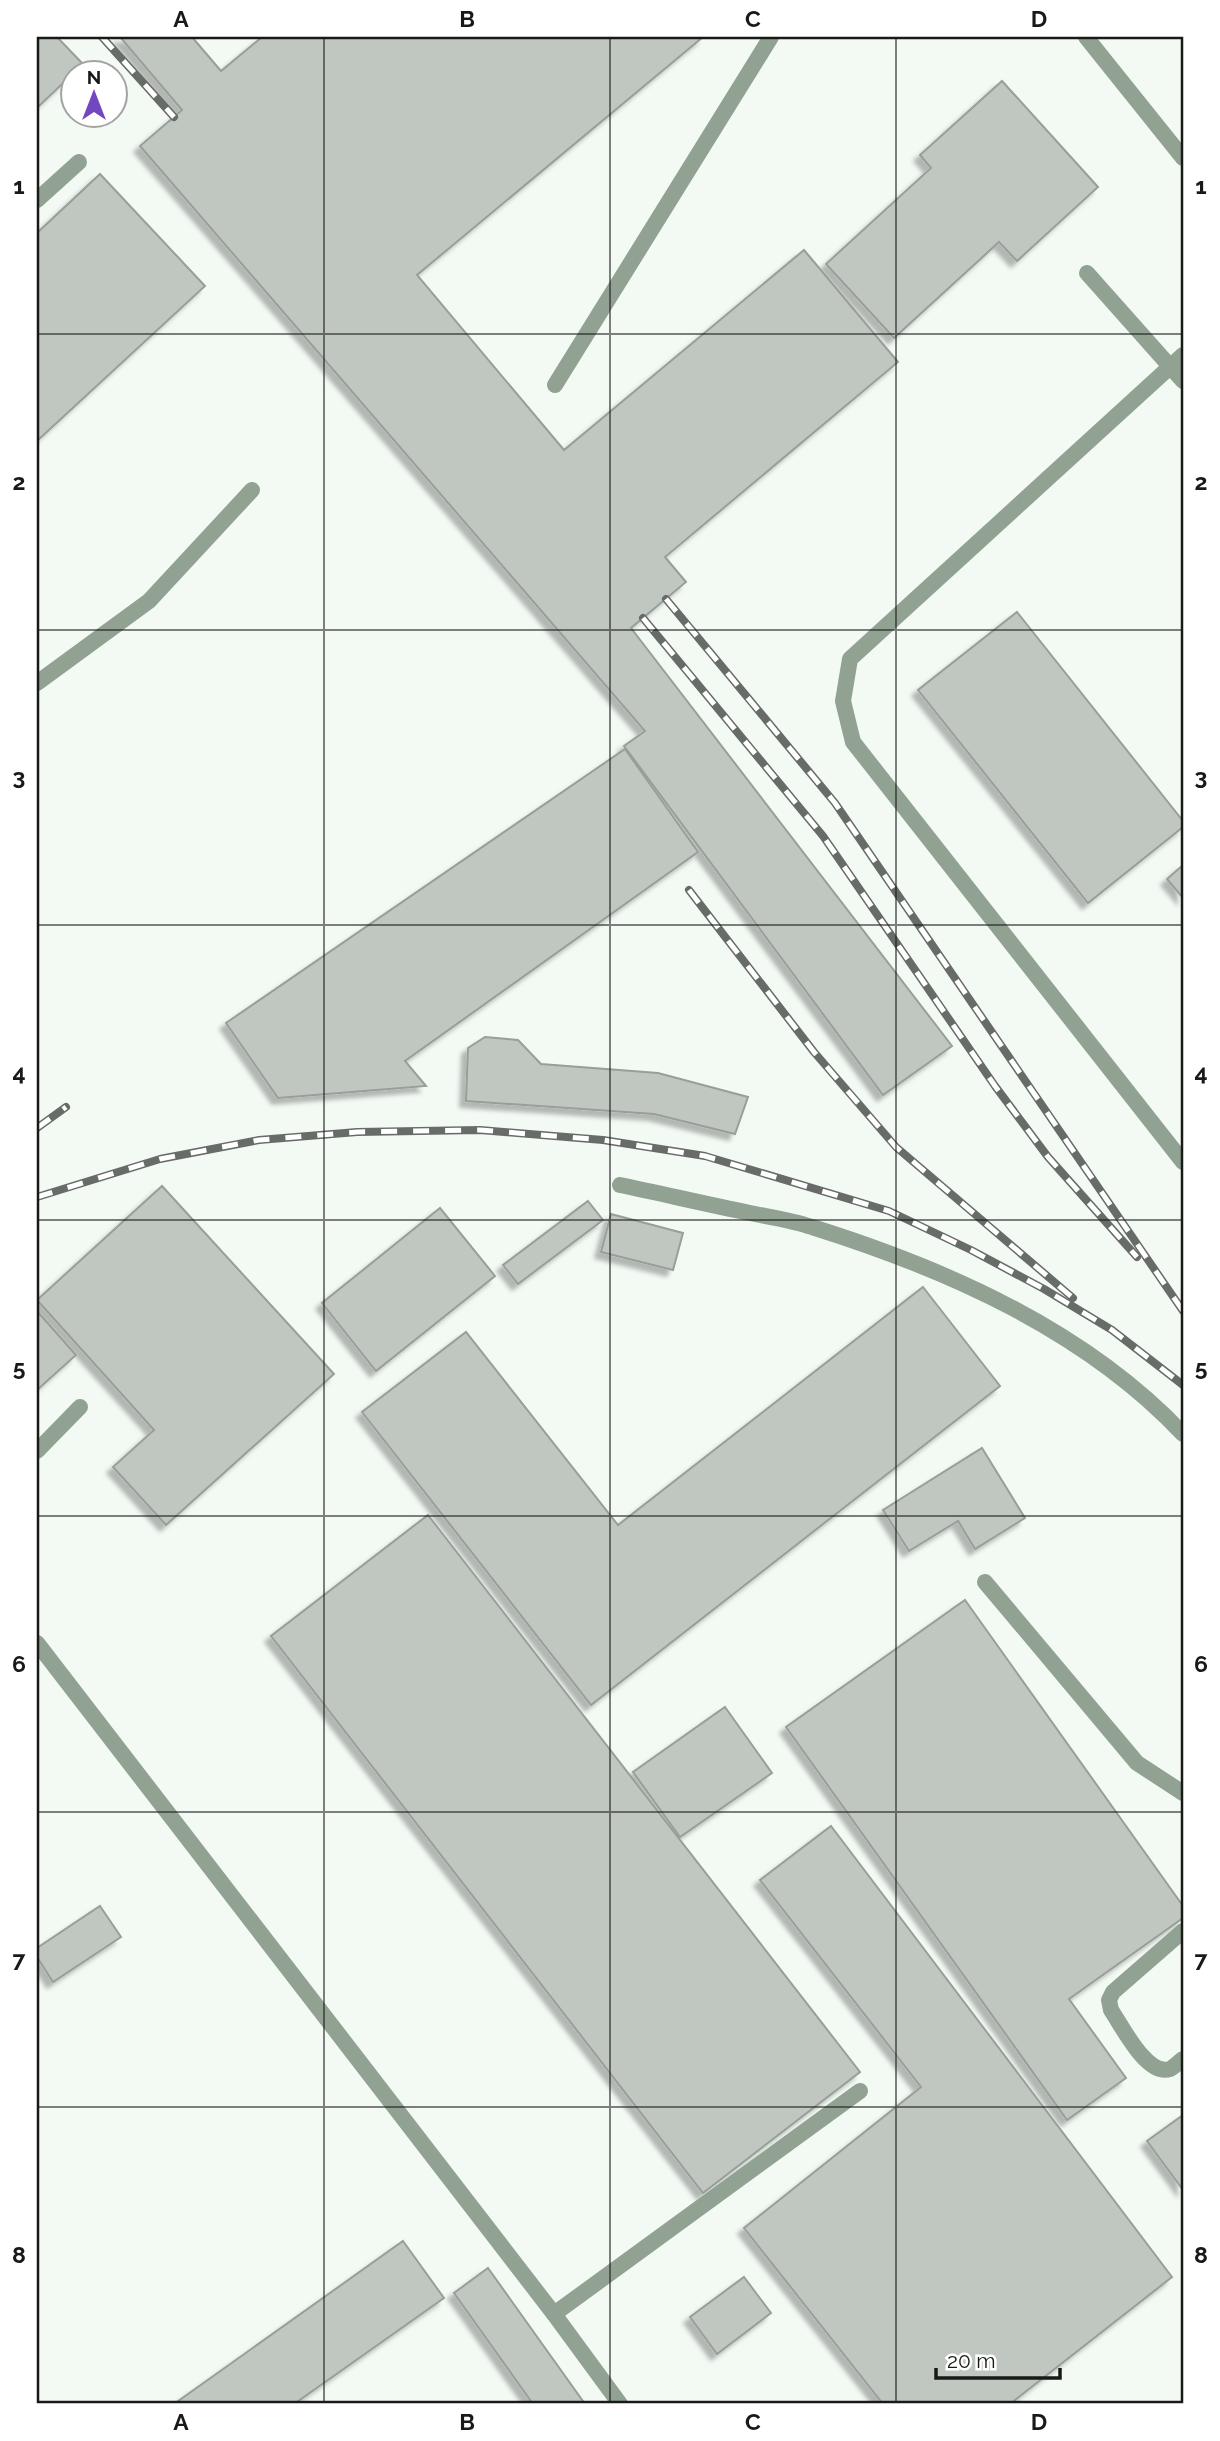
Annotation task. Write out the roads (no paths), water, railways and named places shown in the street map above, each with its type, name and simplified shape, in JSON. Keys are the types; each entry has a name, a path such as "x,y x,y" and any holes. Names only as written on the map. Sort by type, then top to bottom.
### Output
{"lane":[{"path":"555,384 771,37"},
{"path":"1086,37 1183,158"},
{"path":"37,200 79,162"},
{"path":"1087,273 1177,361 1183,380"},
{"path":"1177,361 850,659 844,701 853,742 1183,1162"},
{"path":"37,683 149,601 252,490"},
{"path":"620,1185 810,1226 919,1265 1020,1312 1096,1359 1155,1404 1183,1434"},
{"path":"37,1451 80,1407"},
{"path":"985,1582 1137,1763 1183,1793"},
{"path":"37,1643 554,2314 620,2404"},
{"path":"1183,1931 1113,1992 1109,2000 1111,2010 1148,2064 1158,2069 1170,2069 1183,2059"},
{"path":"554,2314 860,2091"}],"railway":[{"path":"102,37 174,117"},
{"path":"666,599 835,803 1183,1311"},
{"path":"643,618 823,836 995,1086 1048,1157 1137,1257"},
{"path":"689,890 814,1052 896,1147 1073,1298"},
{"path":"37,1128 66,1107"},
{"path":"37,1197 160,1159 259,1140 357,1132 480,1130 603,1140 705,1156 889,1211 971,1250 1044,1289 1112,1330 1183,1385"}]}
